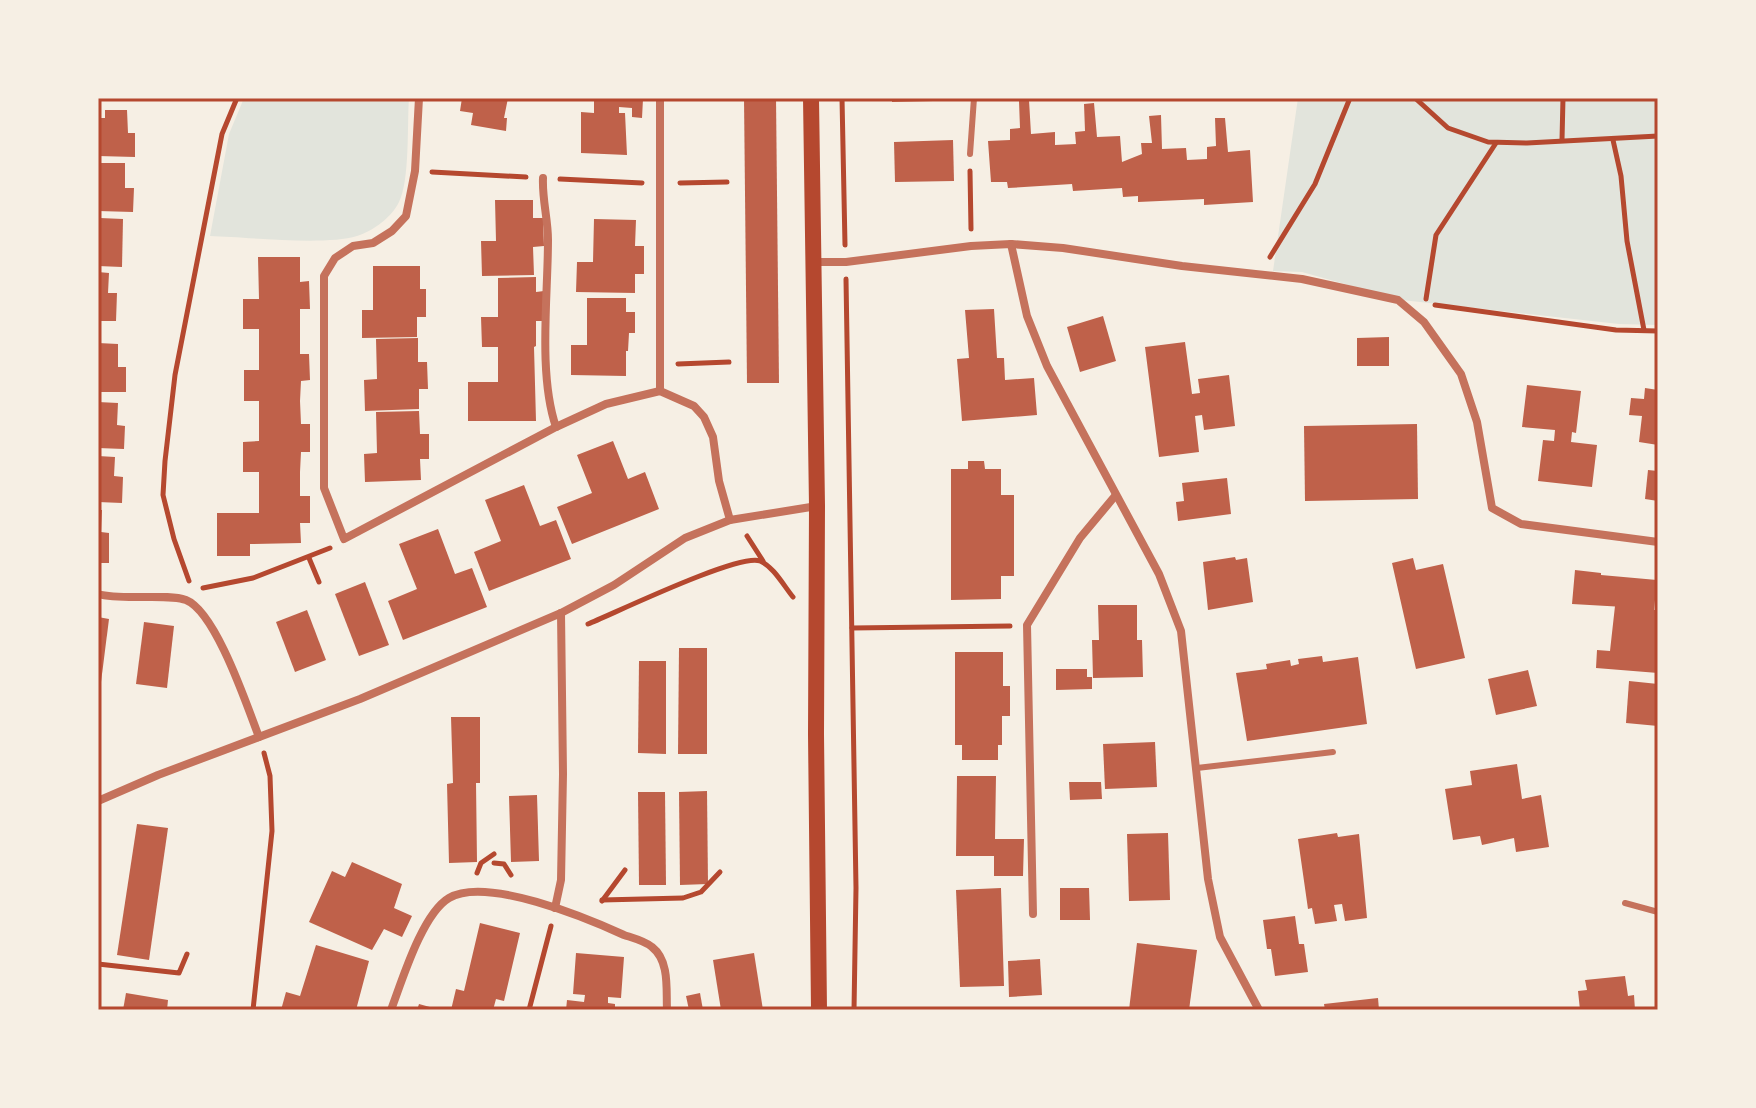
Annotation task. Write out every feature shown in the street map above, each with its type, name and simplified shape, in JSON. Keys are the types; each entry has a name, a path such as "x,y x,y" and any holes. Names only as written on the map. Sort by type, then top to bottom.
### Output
{"main road":[{"path":"811,98 815,262 819,1010"}],"street":[{"path":"419,98 415,171 406,216 392,231 373,243 353,246 335,258 324,276 324,488 344,539 556,427 606,404 660,391 694,406 704,417 713,437 719,481 734,519"},
{"path":"660,98 660,391"},
{"path":"543,178 548,239 547,372 549,402 556,427"},
{"path":"815,262 846,262 1011,244 1302,279 1398,300 1424,322 1461,374 1477,422 1492,508 1521,524 1658,542"},
{"path":"1011,244 1027,316 1047,366 1159,574 1181,631 1208,879 1220,937 1259,1010"},
{"path":"1033,914 1027,625 1080,538 1115,496"},
{"path":"98,801 360,699 561,613 614,585 685,538 734,519 817,506"},
{"path":"98,594 186,600 203,615 223,648 259,737"},
{"path":"555,908 561,880 561,613"},
{"path":"391,1010 410,959 435,911 450,897 495,892 555,908 652,947 663,961 667,1010"}],"lane":[{"path":"970,154 974,98"},
{"path":"1197,768 1333,752"},
{"path":"98,853 98,865"},
{"path":"1625,903 1658,912"}],"path":[{"path":"237,98 222,134 175,375 163,495 174,539 193,590 253,578 309,558 344,539"},
{"path":"842,98 856,888 854,1010"},
{"path":"1259,275 1315,184 1350,98"},
{"path":"1415,98 1448,128 1488,142 1613,140 1658,136"},
{"path":"1562,140 1563,98"},
{"path":"1613,140 1621,176 1627,241 1644,330"},
{"path":"1496,143 1436,235 1426,304 1616,330 1658,331"},
{"path":"970,154 971,246"},
{"path":"687,182 727,182"},
{"path":"689,363 729,362"},
{"path":"734,519 764,562 799,601"},
{"path":"309,558 319,582"},
{"path":"561,635 726,566 753,559 764,562"},
{"path":"852,628 1027,625"},
{"path":"253,1010 272,831 270,776 259,737"},
{"path":"485,869 483,862 494,854"},
{"path":"625,870 602,900 683,898 701,892 720,872"},
{"path":"529,1010 555,908"},
{"path":"98,964 179,973 187,954"}],"shaded area":[{"path":"244,98 409,98 405,180 396,208 369,231 343,239 306,241 210,236 229,134"},
{"path":"1298,98 1658,98 1658,325 1619,324 1402,300 1302,272 1273,271"}],"building":[{"path":"462,98 508,98 504,118 507,118 506,131 471,125 473,113 460,111"},
{"path":"594,98 643,99 642,118 632,117 632,108 619,107 619,113 625,113 627,155 581,153 581,112 594,113"},
{"path":"744,98 776,98 779,383 747,383"},
{"path":"892,98 933,98 933,101 892,102"},
{"path":"1029,100 1031,134 1055,132 1055,145 1076,144 1075,132 1085,131 1084,104 1094,103 1097,137 1120,136 1122,162 1142,154 1141,143 1152,143 1149,116 1161,115 1162,149 1186,148 1187,160 1207,159 1207,147 1216,146 1215,118 1225,118 1228,152 1250,150 1253,202 1204,205 1204,199 1138,202 1138,196 1123,197 1122,188 1073,191 1072,184 1008,188 1007,182 991,182 988,141 1010,140 1010,129 1020,128 1019,101"},
{"path":"105,110 127,110 128,133 135,133 135,157 98,156 98,118 105,118"},
{"path":"953,140 954,181 895,182 894,142"},
{"path":"98,163 125,163 125,188 134,188 133,212 98,211"},
{"path":"495,200 533,200 533,218 543,218 544,246 533,247 534,275 482,276 481,241 496,241"},
{"path":"100,218 123,219 122,267 98,266"},
{"path":"594,219 636,220 635,246 644,246 644,274 635,274 635,293 576,292 577,262 593,262"},
{"path":"258,257 300,257 300,282 309,281 310,309 300,309 300,354 309,354 310,380 301,381 300,401 301,424 310,424 310,452 301,452 300,496 310,496 310,523 300,523 301,543 250,544 250,556 217,556 217,513 259,513 259,472 243,472 243,442 259,441 259,401 244,401 244,370 259,370 259,329 243,329 243,299 259,299"},
{"path":"373,266 420,266 420,289 426,289 426,317 417,317 417,337 362,338 362,310 373,310"},
{"path":"98,272 109,273 108,293 117,293 116,321 98,321"},
{"path":"536,277 536,292 544,291 544,321 536,321 536,421 468,421 468,382 498,382 498,347 482,347 481,317 498,317 498,278"},
{"path":"587,298 626,298 626,312 635,312 635,333 629,333 626,351 626,376 571,375 571,345 587,345"},
{"path":"994,309 997,358 1004,358 1005,380 1034,378 1037,415 962,421 957,359 969,358 965,310"},
{"path":"1103,316 1116,361 1080,372 1067,327"},
{"path":"1389,337 1389,366 1357,366 1357,338"},
{"path":"418,338 418,362 427,362 428,389 419,389 419,409 365,411 364,380 377,379 376,339"},
{"path":"1185,342 1192,394 1200,393 1198,379 1229,375 1235,426 1204,430 1202,415 1195,416 1199,452 1159,457 1145,347"},
{"path":"98,343 118,344 118,367 126,367 126,392 98,392"},
{"path":"1527,385 1581,391 1576,433 1572,432 1571,442 1597,445 1592,487 1538,481 1543,440 1554,441 1555,430 1522,427"},
{"path":"1645,388 1658,390 1658,445 1639,442 1642,416 1629,415 1631,398 1644,399"},
{"path":"98,402 118,403 117,425 125,426 124,449 98,448"},
{"path":"419,411 420,434 429,434 429,459 420,459 421,480 365,482 364,454 377,453 376,412"},
{"path":"1417,424 1418,499 1305,501 1304,426"},
{"path":"613,441 628,479 645,472 659,509 572,544 557,507 592,493 577,455"},
{"path":"98,456 115,457 114,476 123,477 122,503 98,502"},
{"path":"968,461 984,461 985,469 1001,469 1001,495 1014,495 1014,576 1001,576 1001,599 951,600 951,469 968,469"},
{"path":"1648,470 1658,471 1658,501 1645,499"},
{"path":"1227,478 1231,514 1178,521 1176,502 1184,501 1182,483"},
{"path":"524,485 540,526 556,520 571,559 489,591 474,552 501,541 485,500"},
{"path":"98,510 102,510 101,532 109,533 109,563 98,563"},
{"path":"438,529 455,574 472,568 487,607 403,640 388,601 417,589 399,544"},
{"path":"1235,557 1236,560 1247,558 1253,602 1208,610 1203,562"},
{"path":"1413,558 1416,570 1443,564 1465,658 1416,669 1392,563"},
{"path":"1575,570 1657,580 1654,610 1658,610 1658,673 1596,668 1597,650 1610,651 1615,606 1572,604"},
{"path":"365,582 389,645 359,656 335,594"},
{"path":"1098,605 1137,605 1137,640 1142,640 1143,677 1093,678 1092,640 1099,640"},
{"path":"307,610 326,660 295,672 276,622"},
{"path":"98,617 109,619 100,690 98,690"},
{"path":"144,622 174,626 167,688 136,684"},
{"path":"679,648 707,648 707,754 678,754"},
{"path":"955,652 1003,652 1003,686 1010,686 1010,716 1002,716 1002,745 998,745 998,760 962,760 962,745 955,745"},
{"path":"1322,656 1323,662 1358,657 1367,724 1247,741 1236,673 1267,669 1266,664 1290,660 1291,666 1299,664 1298,659"},
{"path":"639,661 666,661 666,754 638,753"},
{"path":"1056,669 1087,669 1087,677 1092,677 1092,689 1056,690"},
{"path":"1528,670 1537,706 1496,715 1488,679"},
{"path":"1629,681 1658,684 1658,726 1626,723"},
{"path":"451,717 480,717 480,783 476,783 477,862 449,863 447,784 453,783"},
{"path":"1155,742 1157,787 1105,789 1103,744"},
{"path":"1517,764 1522,799 1541,795 1549,847 1516,852 1514,838 1482,845 1480,836 1453,840 1445,789 1472,785 1470,771"},
{"path":"957,776 996,776 995,839 1024,839 1023,876 994,876 994,856 956,856"},
{"path":"1069,782 1101,782 1102,799 1070,800"},
{"path":"707,791 708,884 680,885 679,792"},
{"path":"638,792 665,792 666,885 639,885"},
{"path":"537,795 539,861 511,862 509,796"},
{"path":"137,824 168,828 149,960 117,955"},
{"path":"1168,833 1170,900 1129,901 1127,834"},
{"path":"1337,833 1338,837 1359,834 1367,918 1345,921 1342,904 1334,905 1337,921 1315,924 1312,908 1308,909 1298,839"},
{"path":"352,862 402,884 394,908 412,916 402,937 384,929 372,950 309,922 332,871 345,877"},
{"path":"1001,888 1004,986 960,987 956,890"},
{"path":"1060,888 1089,888 1090,920 1060,920"},
{"path":"1295,916 1299,944 1304,944 1308,972 1275,976 1263,920"},
{"path":"480,923 520,933 504,1001 496,999 493,1010 451,1010 456,989 464,991"},
{"path":"1137,943 1197,950 1189,1010 1129,1010"},
{"path":"316,945 369,961 356,1010 281,1010 286,992 300,996"},
{"path":"576,953 624,957 621,998 608,997 608,1003 615,1004 615,1010 566,1010 567,1000 584,1002 585,995 573,994"},
{"path":"754,953 763,1010 721,1010 713,960"},
{"path":"1040,959 1042,995 1009,997 1008,961"},
{"path":"1625,976 1628,996 1634,995 1635,1010 1580,1010 1578,991 1587,990 1585,980"},
{"path":"126,993 168,1000 167,1010 123,1010"},
{"path":"700,993 703,1010 689,1010 686,996"},
{"path":"1378,998 1379,1010 1325,1010 1324,1004"},
{"path":"419,1004 437,1009 437,1010 417,1010"}]}
